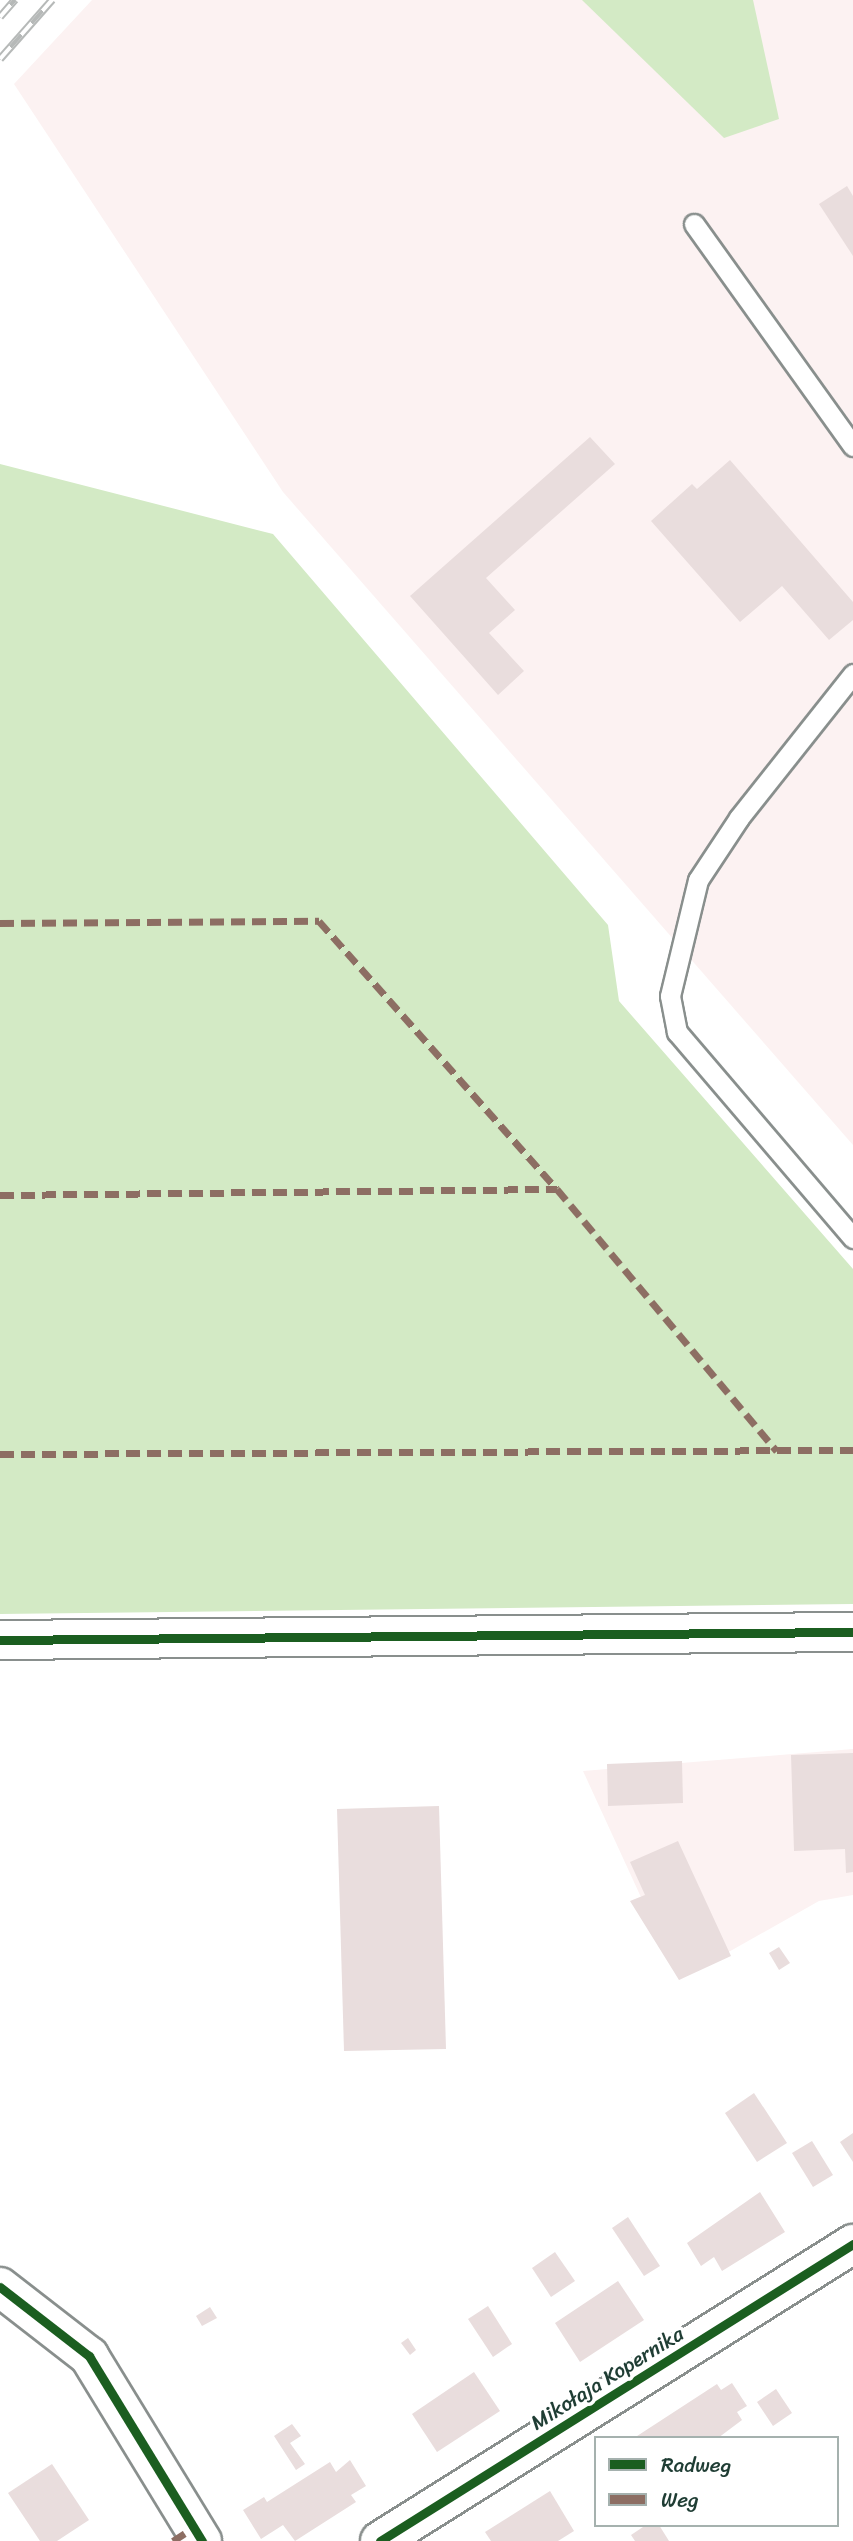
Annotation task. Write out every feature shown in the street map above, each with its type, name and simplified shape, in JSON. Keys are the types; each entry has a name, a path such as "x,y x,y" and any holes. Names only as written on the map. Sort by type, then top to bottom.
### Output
{"street":[{"path":"0,1640 853,1632"},
{"name":"Mikołaja Kopernika","path":"380,2541 853,2245"},
{"path":"0,2287 89,2356 189,2537"}],"lane":[{"path":"694,224 853,446"},
{"path":"853,674 739,818 698,880 670,996 677,1032 853,1238"}],"shaded area":[{"path":"92,0 853,0 853,1145 283,492 14,84"},
{"path":"853,1749 853,1895 819,1901 679,1980 583,1771"}],"green space":[{"path":"582,0 753,0 779,119 724,138"},
{"path":"0,464 273,534 608,925 619,1001 853,1269 853,1604 0,1614"}],"building":[{"path":"847,186 853,196 853,256 819,204"},
{"path":"590,437 615,464 486,578 515,610 489,633 524,671 498,695 410,596"},
{"path":"730,460 853,602 853,620 829,640 782,586 740,622 651,521 692,484 697,489"},
{"path":"853,1753 853,1872 846,1873 845,1849 794,1851 791,1755"},
{"path":"682,1761 683,1803 608,1806 607,1764"},
{"path":"439,1806 446,2049 344,2051 337,1809"},
{"path":"678,1841 731,1956 679,1980 630,1901 645,1895 630,1862"},
{"path":"779,1947 790,1963 779,1970 769,1953"},
{"path":"754,2093 787,2143 757,2162 725,2113"},
{"path":"853,2133 853,2162 840,2142"},
{"path":"812,2141 833,2175 813,2187 792,2153"},
{"path":"760,2192 785,2232 722,2271 714,2257 701,2266 687,2243"},
{"path":"628,2217 660,2266 644,2276 612,2228"},
{"path":"555,2252 575,2281 551,2297 532,2268"},
{"path":"618,2281 644,2320 580,2362 555,2323"},
{"path":"488,2306 512,2344 493,2357 468,2319"},
{"path":"210,2307 217,2318 202,2326 196,2316"},
{"path":"408,2338 416,2350 410,2355 401,2343"},
{"path":"474,2372 500,2411 437,2452 412,2414"},
{"path":"732,2383 747,2406 737,2412 742,2420 721,2436 637,2436 717,2384 721,2390"},
{"path":"776,2389 792,2413 773,2426 757,2402"},
{"path":"292,2424 301,2436 290,2443 305,2464 296,2470 274,2436"},
{"path":"350,2460 366,2486 351,2495 356,2502 295,2541 283,2525 261,2539 243,2510 264,2497 267,2502 330,2462 336,2472"},
{"path":"52,2464 89,2520 57,2541 40,2541 8,2493"},
{"path":"550,2491 574,2531 558,2541 491,2541 485,2532"},
{"path":"643,2527 660,2527 669,2541 635,2541 631,2535"}],"railway":[{"path":"0,17 15,0"},
{"path":"0,59 52,0"}],"marked path":[{"path":"0,923 319,921 557,1189 777,1451"},
{"path":"0,1195 557,1189"},
{"path":"0,1454 853,1450"},
{"path":"173,2541 193,2528"}],"cycle path":[{"path":"0,1640 853,1632"},
{"path":"380,2541 853,2244"},
{"path":"0,2287 89,2356 202,2541"}]}
